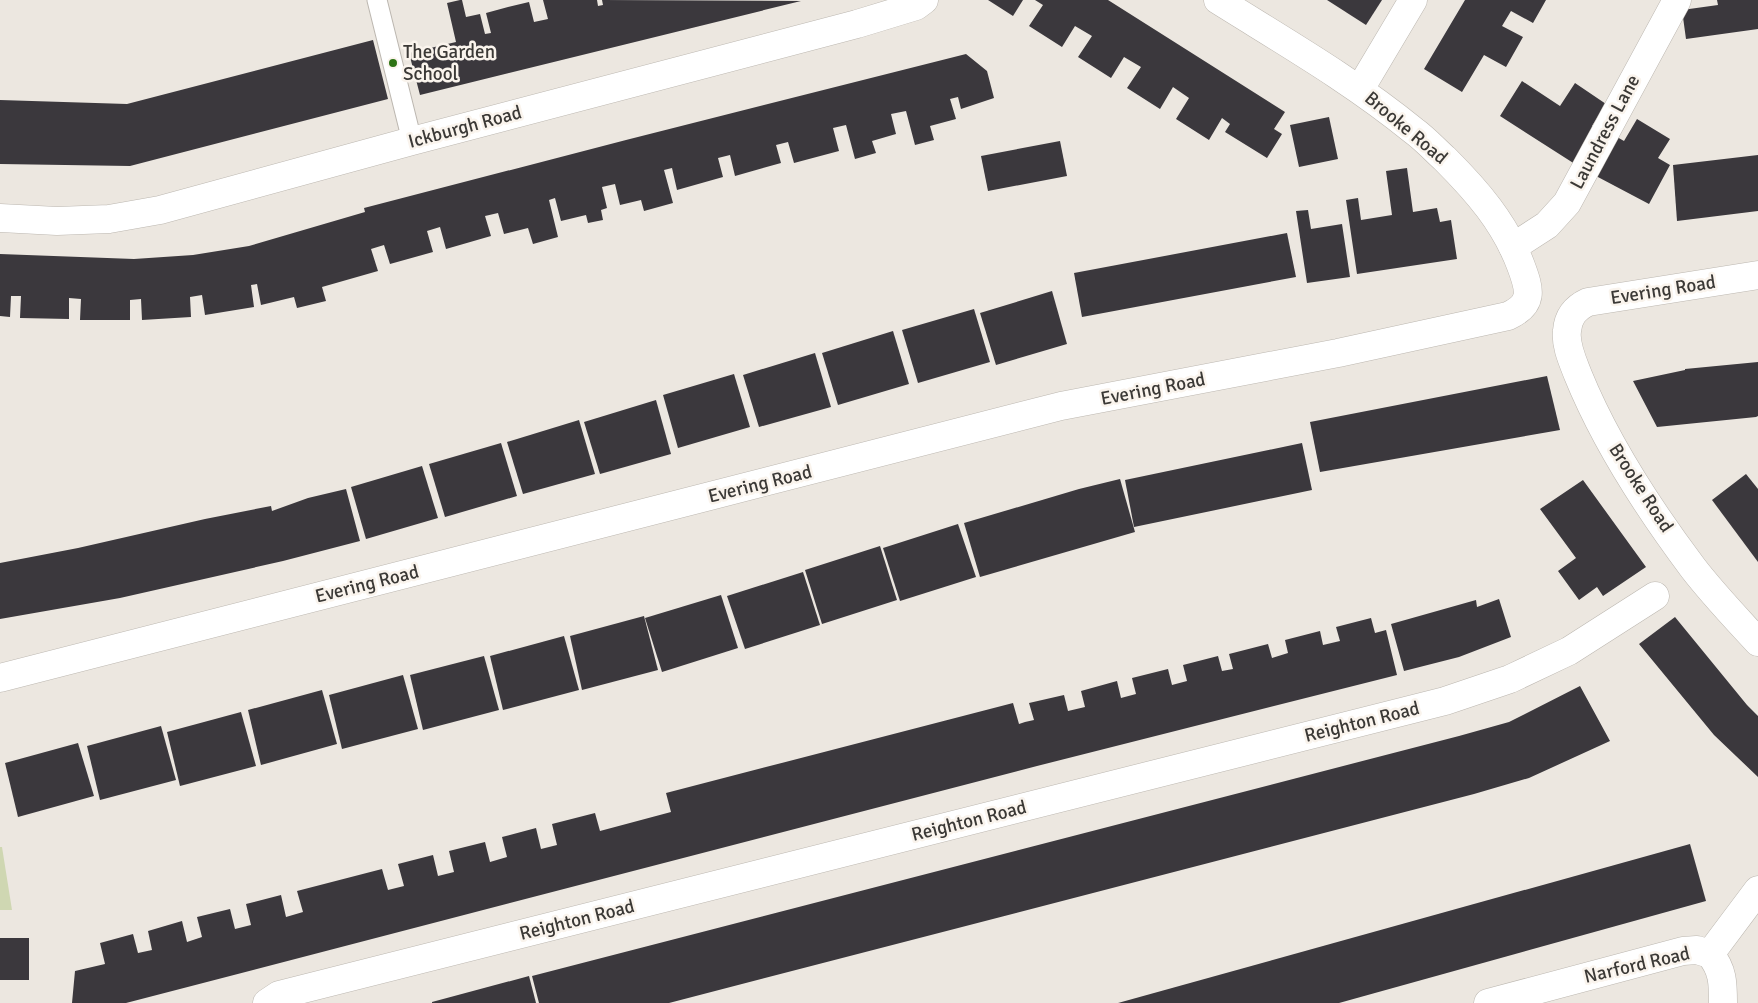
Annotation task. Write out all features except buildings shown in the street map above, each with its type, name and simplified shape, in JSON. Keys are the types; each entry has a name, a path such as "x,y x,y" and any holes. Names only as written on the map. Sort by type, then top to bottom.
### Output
{"street":[{"name":"Ickburgh Road","path":"0,218 66,221 109,219 160,210 412,141 857,24 916,6 924,0"},
{"name":"Brooke Road","path":"1218,0 1360,89 1416,132 1476,190 1504,227 1513,247 1529,289 1528,298 1522,308"},
{"path":"1360,89 1413,0"},
{"name":"Laundress Lane","path":"1513,247 1547,225 1567,203 1677,0"},
{"name":"Evering Road","path":"1572,313 1581,305 1607,298 1758,275"},
{"name":"Evering Road","path":"0,678 1061,406 1348,350 1508,316 1522,308"},
{"name":"Brooke Road","path":"1572,313 1566,332 1569,348 1595,415 1640,492 1694,569 1758,642"},
{"name":"Reighton Road","path":"267,1003 279,994 1445,701 1510,679 1569,651 1655,596"},
{"name":"Narford Road","path":"1488,1003 1683,951 1697,950 1710,954 1758,890"},
{"path":"1710,954 1719,965 1723,983 1723,1003"}],"lane":[{"path":"377,0 412,141"}],"green space":[{"path":"0,847 2,847 12,910 0,910"}],"place":[{"name":"The Garden School","path":"393,63"}]}
